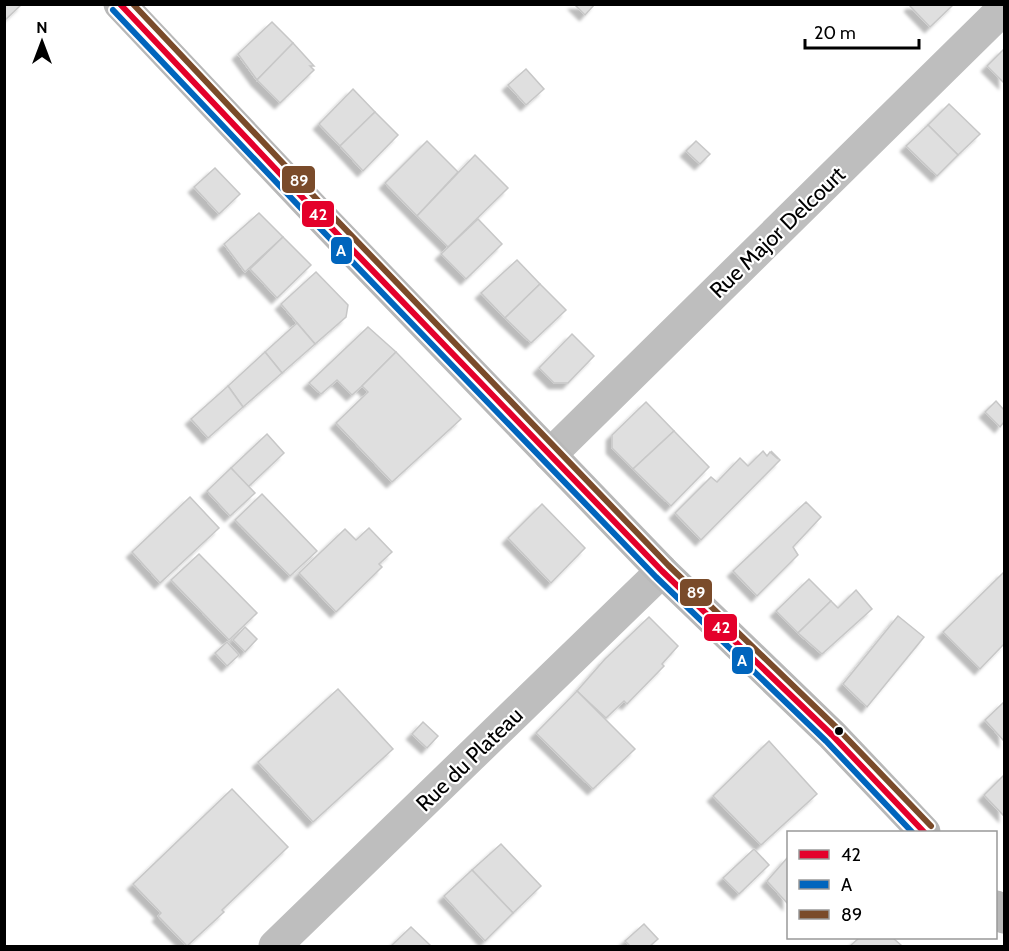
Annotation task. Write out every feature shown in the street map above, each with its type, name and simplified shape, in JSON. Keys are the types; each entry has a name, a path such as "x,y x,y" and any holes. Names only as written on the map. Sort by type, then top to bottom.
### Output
{"main road":[{"path":"120,4 320,216 662,571 832,735 923,831"}],"street":[{"name":"Rue Major Delcourt","path":"550,455 1005,8"},
{"name":"Rue du Plateau","path":"275,946 662,571"}],"building":[{"path":"4,4 22,4 4,21"},
{"path":"574,4 595,4 585,15"},
{"path":"912,4 954,4 930,27 910,6"},
{"path":"272,22 293,43 257,80 238,54"},
{"path":"293,43 314,66 310,66 314,70 280,103 257,80"},
{"path":"1004,49 1004,83 987,66"},
{"path":"526,69 544,89 526,105 508,85"},
{"path":"353,89 375,112 340,146 319,124"},
{"path":"949,104 980,134 958,155 928,125"},
{"path":"375,112 398,135 363,171 340,146"},
{"path":"928,125 958,155 937,176 906,146"},
{"path":"427,141 458,172 417,216 385,183"},
{"path":"696,141 710,154 700,164 686,151"},
{"path":"475,155 508,188 448,247 417,216"},
{"path":"215,168 240,194 219,214 194,187"},
{"path":"259,213 283,237 245,272 224,244"},
{"path":"478,219 502,244 466,279 441,254"},
{"path":"283,237 311,265 277,298 250,269"},
{"path":"517,260 540,284 505,318 481,293"},
{"path":"316,272 348,305 346,317 315,344 281,304"},
{"path":"540,284 566,310 531,343 505,318"},
{"path":"297,323 315,344 282,373 265,352"},
{"path":"368,327 396,352 352,395 337,380 321,394 309,383"},
{"path":"572,334 594,356 568,383 554,383 539,368"},
{"path":"265,352 282,373 243,407 228,386"},
{"path":"396,352 461,419 392,482 336,423 368,392 362,386"},
{"path":"228,386 243,407 208,438 191,419"},
{"path":"996,401 1004,410 1004,422 1000,427 985,412"},
{"path":"646,402 674,431 633,469 612,448 612,435"},
{"path":"674,431 709,467 671,506 633,469"},
{"path":"267,434 284,453 248,487 231,468"},
{"path":"763,451 767,456 770,452 778,459 771,451 780,460 701,540 675,513 711,477 717,482 740,458 748,466"},
{"path":"231,468 255,493 230,516 207,491"},
{"path":"262,494 317,551 290,576 235,520"},
{"path":"190,497 219,528 160,583 132,552"},
{"path":"806,502 821,517 793,547 798,555 757,596 733,571"},
{"path":"542,504 585,548 551,583 508,538"},
{"path":"369,528 392,552 379,564 382,567 336,612 299,573 345,529 356,540"},
{"path":"199,554 257,613 229,640 171,580"},
{"path":"1004,572 1004,644 980,669 943,632"},
{"path":"809,579 831,601 798,633 776,611"},
{"path":"856,590 872,609 822,654 798,633 831,601 838,608"},
{"path":"898,616 924,637 867,707 843,684"},
{"path":"649,617 678,646 662,664 664,666 627,704 624,701 606,718 577,691 605,659"},
{"path":"245,627 257,639 245,652 233,640"},
{"path":"227,642 239,655 227,666 215,653"},
{"path":"338,689 393,749 313,822 258,762"},
{"path":"577,691 635,749 593,789 536,733"},
{"path":"1004,702 1004,741 985,720"},
{"path":"423,722 438,736 427,748 412,734"},
{"path":"769,741 817,794 761,845 713,796"},
{"path":"1004,775 1004,816 984,795"},
{"path":"232,789 288,847 187,946 158,916 161,913 133,884"},
{"path":"501,844 541,886 513,913 472,870"},
{"path":"754,849 769,865 739,894 723,878"},
{"path":"787,858 787,903 767,881"},
{"path":"472,870 513,913 485,941 444,896"},
{"path":"644,924 658,939 650,946 630,946 625,941"},
{"path":"411,927 431,946 391,946"},
{"path":"858,939 894,939 902,946 850,946"}],"transit line":[{"name":"42","path":"120,4 320,216 662,571 832,735 923,831"},
{"name":"89","path":"133,4 668,565 838,729 931,826"},
{"name":"A","path":"113,10 656,577 826,741 911,831"}]}
